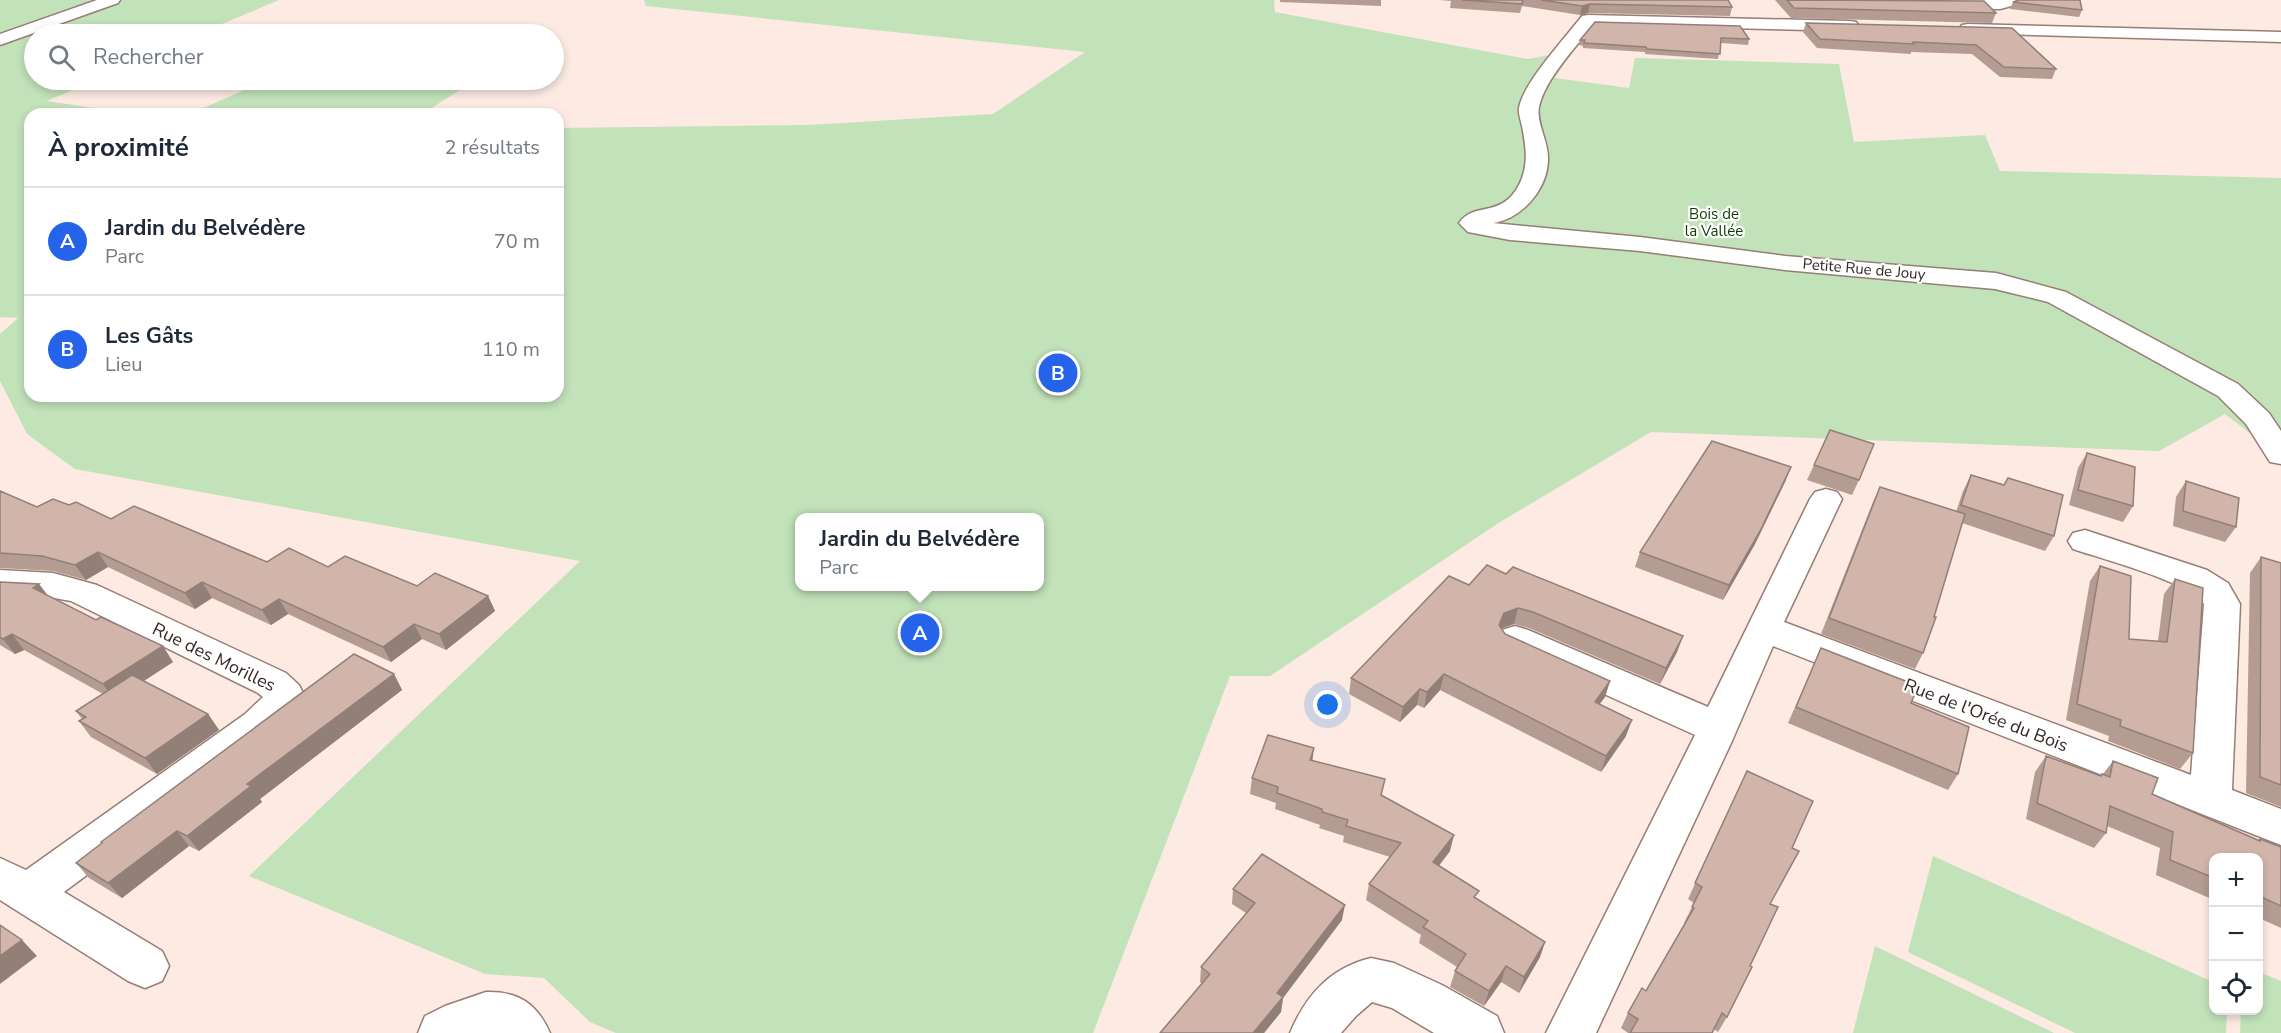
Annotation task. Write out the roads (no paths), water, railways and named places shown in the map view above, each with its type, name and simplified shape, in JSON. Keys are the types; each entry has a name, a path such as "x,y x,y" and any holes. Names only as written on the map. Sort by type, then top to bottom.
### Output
{"street":[{"path":"45,24 112,0"},
{"path":"1920,5 2000,4 2016,0"},
{"path":"1622,20 1633,5 1738,7"},
{"path":"1622,20 1873,26"},
{"name":"Petite Rue de Jouy","path":"1622,20 1588,21 1541,81 1529,108 1538,158 1530,185 1516,205 1500,215 1478,218 1471,223 1476,227 1785,262 1996,281 2056,297 2228,390 2258,419 2281,455"},
{"path":"1957,28 2281,37"},
{"path":"0,40 24,31"},
{"path":"1571,1033 1826,499"},
{"path":"2085,541 2196,578 2215,591 2222,604 2210,800"},
{"name":"Rue des Morilles","path":"0,582 45,584 84,593 272,683 285,695 282,703 260,725 12,892 145,966"},
{"name":"Rue de l'Orée du Bois","path":"1763,628 2281,827"},
{"path":"1515,639 1718,728"},
{"path":"1315,1033 1320,1021 1336,1002 1356,985 1372,980 1391,983 1479,1033"},
{"path":"442,1033 469,1019 498,1015 509,1018 521,1026 525,1033"}],"place":[{"name":"Les Gâts","path":"1058,373"},
{"name":"Jardin du Belvédère","path":"920,633"}],"park label":[{"name":"Bois de la Vallée","path":"1714,222"}]}
